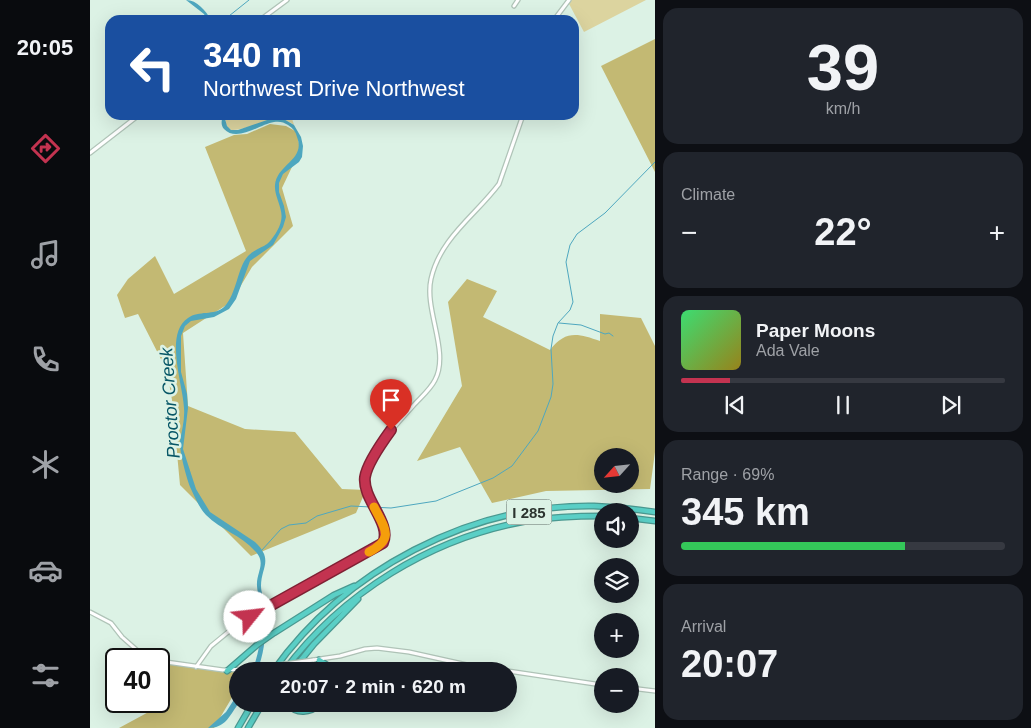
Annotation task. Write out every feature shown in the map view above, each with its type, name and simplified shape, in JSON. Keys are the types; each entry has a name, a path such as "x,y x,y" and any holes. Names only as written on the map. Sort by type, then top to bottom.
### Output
{"highway":[{"name":"I 285","path":"281,662 312,626 360,583 397,559 433,541 470,527 511,516 562,508 595,506 655,512"},
{"name":"I 285","path":"292,662 329,620 372,586 401,567 432,551 457,540 495,528 551,518 594,516"},
{"path":"639,519 655,521"},
{"path":"227,671 248,652 274,633 334,595 360,583"},
{"path":"299,662 314,644 372,586"},
{"path":"238,728 247,712"},
{"path":"248,728 257,712"}],"street":[{"path":"267,15 287,0"},
{"path":"514,6 518,0"},
{"path":"558,15 569,0"},
{"path":"90,153 133,120"},
{"path":"196,667 219,638 239,623 383,543 386,531 372,504 365,482 366,475 383,440 435,380 439,366 438,341 429,291 432,274 455,231 493,193 499,184 521,120"},
{"path":"90,612 110,623 135,648"},
{"path":"170,663 227,671 319,660 365,649 385,648 459,662"},
{"path":"517,672 594,684"},
{"path":"639,689 655,691"}],"shaded area":[{"path":"569,0 646,0 584,32 579,23 579,15 575,15 568,2"},
{"path":"655,39 655,172 601,66"},
{"path":"226,120 271,120 231,130 227,127"},
{"path":"279,120 292,120 294,125 287,121"},
{"path":"270,124 286,126 297,132 300,150 282,188 293,226 252,267 231,302 183,333 188,406 245,429 295,432 342,489 366,490 356,513 251,556 180,485 172,400 167,371 138,314 125,318 117,295 128,279 155,256 174,294 246,251 205,147 234,135 247,134"},
{"path":"467,279 497,291 483,317 550,350 561,339 572,335 585,336 600,341 600,314 641,318 655,346 655,452 650,489 639,489 639,448 594,448 594,490 546,491 492,503 460,447 417,461 462,386 448,302"},
{"path":"170,660 222,672 229,671 229,703 214,728 119,728 147,713 170,713"}],"water":[{"path":"186,0 197,4 208,15"},
{"path":"222,120 225,120 231,130 238,130 267,120 285,120 294,125 301,137 303,146 302,157 299,162 283,174 279,183 279,192 286,217 273,245 250,261 236,299 229,309 214,317 191,321 185,326 181,336 181,372 187,394 188,408 183,449 196,489 210,512 255,542 264,554 265,564 261,591 265,605 265,639 260,662 255,662 259,647 262,612 257,590 260,560 249,545 206,515 200,507 187,479 180,446 184,412 176,347 177,335 181,325 192,316 220,310 224,307 232,295 244,261 250,254 267,244 276,234 282,217 275,185 281,172 295,157 299,145 297,135 285,123 268,123 249,132 235,134 229,133 223,127"},
{"path":"229,707 229,712 232,712 223,724 214,728 208,728"}],"waterway":[{"path":"230,15 249,0"},
{"path":"262,550 281,529 289,525 306,523 317,516 351,506 391,508 436,501 493,478 512,466 538,431 551,397 553,384 551,349 553,336 558,323 570,310 573,302 566,262 570,245 577,234 605,213 655,162"},
{"path":"559,323 581,325 605,334 609,333 613,336"}],"slow traffic":[{"path":"369,552 383,543 386,537 386,531 374,507"}],"route":[{"path":"250,617 383,543 386,531 372,504 365,479 379,447 391,430"}],"water label":[{"name":"Proctor Creek","path":"170,403"}]}
